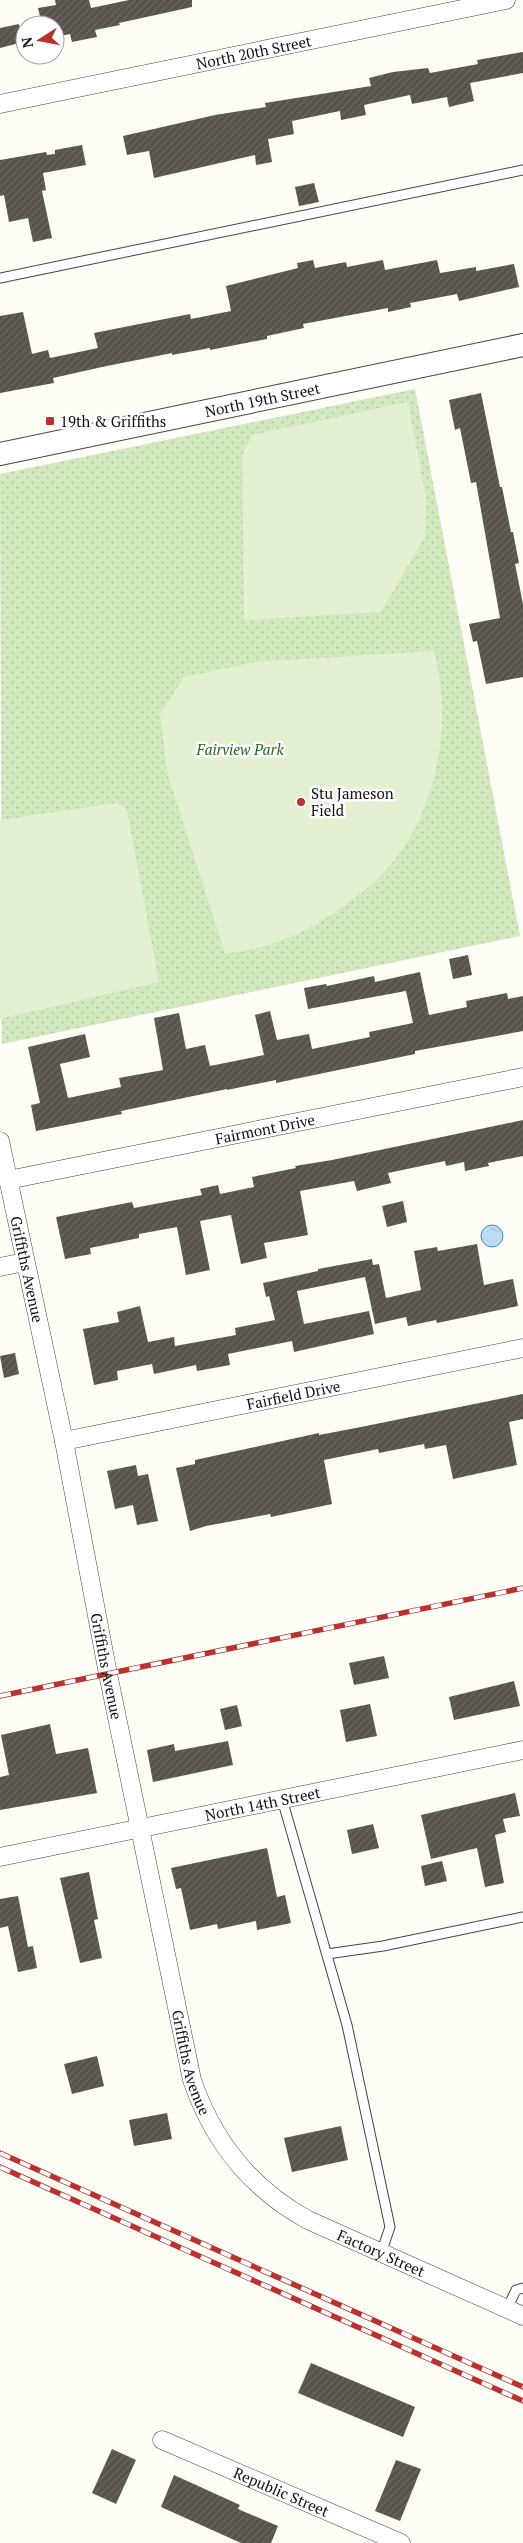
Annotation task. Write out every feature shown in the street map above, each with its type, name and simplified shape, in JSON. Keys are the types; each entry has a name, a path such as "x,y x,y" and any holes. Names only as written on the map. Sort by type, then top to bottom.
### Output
{"street":[{"name":"North 20th Street","path":"0,104 506,0"},
{"name":"North 19th Street","path":"0,454 522,349"},
{"name":"Fairmont Drive","path":"8,1180 523,1077"},
{"name":"Griffiths Avenue","path":"0,1142 24,1262 64,1441 139,1827 192,2080 212,2128 249,2177"},
{"path":"0,1267 24,1262"},
{"name":"Fairfield Drive","path":"64,1441 523,1348"},
{"name":"North 14th Street","path":"0,1857 139,1827 523,1750"},
{"name":"Factory Street","path":"249,2177 287,2209 515,2312"},
{"name":"Republic Street","path":"162,2440 401,2543"}],"lane":[{"path":"0,278 523,170"},
{"path":"282,1799 347,2025 390,2227 381,2253"},
{"path":"326,1954 383,1946 523,1917"},
{"path":"515,2312 516,2290 523,2288"}],"green space":[{"name":"Fairview Park","path":"415,389 520,936 2,1044 0,474"},
{"path":"408,402 426,497 425,537 381,612 244,620 242,456 252,435"},
{"name":"Stu Jameson Field","path":"434,651 440,679 442,708 437,766 419,821 404,846 387,869 375,881 355,898 322,921 268,945 240,952 225,953 168,776 160,714 184,677 256,662"},
{"path":"117,803 127,810 159,982 0,1019 0,820"}],"water":[{"path":"492,1225 500,1228 503,1236 500,1244 492,1247 484,1244 481,1236 484,1228"}],"building":[{"path":"55,0 89,0 91,8 129,0 192,0 192,7 95,30 97,37 72,42 70,34 65,35 65,15 40,15 38,8 56,5"},
{"path":"15,25 15,44 0,48 0,28"},
{"path":"523,52 523,73 470,83 474,101 449,107 447,97 412,104 410,95 364,105 366,115 341,120 340,111 292,121 294,134 268,139 272,162 256,165 255,155 154,178 149,151 127,155 123,136 215,115 266,107 265,103 371,86 369,78 393,72 428,68 430,73 478,64 477,60"},
{"path":"82,145 86,165 43,173 46,190 42,191 52,238 33,242 28,218 9,222 4,195 0,196 0,160 46,152 47,155 55,154 55,150"},
{"path":"314,183 319,202 299,206 295,187"},
{"path":"313,260 315,268 346,262 347,267 383,260 385,270 437,260 440,273 476,267 476,271 514,264 519,287 459,301 457,294 410,303 411,307 388,312 388,308 303,324 304,328 267,336 267,339 210,350 210,348 172,355 172,353 102,367 53,378 54,383 0,393 0,316 23,312 32,354 48,350 50,358 98,348 94,333 190,314 191,319 231,311 226,286 298,268 297,263"},
{"path":"481,393 500,487 502,487 511,532 513,532 519,563 515,564 523,604 523,677 486,684 477,641 473,642 469,624 500,618 476,482 471,483 460,428 455,430 449,400"},
{"path":"468,955 472,975 453,979 449,959"},
{"path":"420,972 429,1015 467,1007 466,1001 507,993 508,999 523,996 523,1031 415,1051 415,1054 276,1083 276,1080 227,1089 121,1111 122,1114 36,1131 31,1105 40,1103 28,1047 85,1034 90,1057 60,1064 68,1098 121,1087 119,1078 163,1070 154,1018 179,1013 186,1049 205,1045 210,1066 264,1055 255,1015 270,1011 277,1040 309,1034 312,1049 370,1037 369,1032 413,1023 406,991 308,1009 304,988 326,984 327,986 374,976 375,982"},
{"path":"523,1120 523,1156 488,1163 489,1166 465,1171 464,1162 446,1166 445,1161 388,1173 391,1183 357,1191 354,1181 300,1191 308,1235 264,1243 267,1258 241,1264 231,1215 200,1221 210,1270 186,1275 177,1227 139,1234 139,1238 90,1248 91,1254 65,1259 56,1217 132,1202 134,1208 202,1195 200,1189 218,1185 220,1194 254,1187 252,1177 296,1168 295,1166"},
{"path":"403,1201 407,1222 387,1227 382,1206"},
{"path":"477,1244 484,1285 513,1279 518,1306 437,1323 436,1320 408,1326 406,1317 375,1324 365,1277 297,1291 304,1324 369,1311 374,1334 294,1352 292,1341 228,1354 230,1365 197,1371 196,1365 154,1374 152,1364 117,1371 118,1380 94,1385 83,1329 119,1322 117,1312 140,1306 148,1342 174,1337 175,1346 236,1335 235,1328 275,1320 269,1296 266,1297 263,1283 318,1271 318,1269 372,1259 373,1265 379,1264 386,1298 421,1290 414,1251 437,1247 438,1251"},
{"path":"15,1353 19,1374 4,1378 0,1356"},
{"path":"523,1394 523,1419 509,1422 517,1465 453,1479 446,1445 425,1449 424,1444 379,1453 378,1449 324,1460 332,1504 271,1517 270,1514 206,1526 190,1531 176,1468 195,1464 195,1460 319,1433 319,1435"},
{"path":"136,1465 138,1476 148,1474 158,1521 137,1525 133,1505 115,1509 107,1471"},
{"path":"384,1656 389,1678 354,1685 349,1663"},
{"path":"514,1681 520,1706 454,1720 449,1697"},
{"path":"370,1704 377,1736 346,1742 340,1710"},
{"path":"237,1705 242,1726 225,1730 220,1709"},
{"path":"50,1724 56,1754 88,1748 97,1793 0,1810 0,1777 9,1775 1,1735"},
{"path":"228,1741 233,1765 153,1782 147,1750 174,1744 175,1751"},
{"path":"515,1793 520,1816 503,1819 506,1832 495,1835 504,1883 485,1887 477,1848 431,1859 421,1815"},
{"path":"373,1824 379,1848 352,1854 347,1830"},
{"path":"267,1848 277,1897 285,1895 291,1923 257,1930 256,1921 218,1929 217,1924 190,1930 181,1888 176,1889 171,1868"},
{"path":"442,1861 447,1881 425,1886 421,1866"},
{"path":"89,1872 98,1919 94,1920 102,1958 80,1963 60,1878"},
{"path":"18,1896 28,1947 33,1946 37,1968 18,1972 8,1926 0,1928 0,1899"},
{"path":"97,2056 104,2086 72,2094 64,2064"},
{"path":"167,2113 172,2139 134,2146 129,2120"},
{"path":"341,2126 348,2160 292,2172 284,2138"},
{"path":"311,2363 415,2407 403,2437 298,2393"},
{"path":"112,2449 136,2460 116,2504 92,2493"},
{"path":"396,2460 421,2469 400,2521 375,2511"},
{"path":"174,2475 240,2505 238,2509 278,2526 271,2543 241,2543 161,2507"}],"railway":[{"path":"0,1696 523,1588"},
{"path":"0,2153 523,2387"},
{"path":"0,2167 523,2401"}],"place":[{"name":"19th & Griffiths","path":"50,421"},
{"name":"Stu Jameson Field","path":"301,802"}]}
